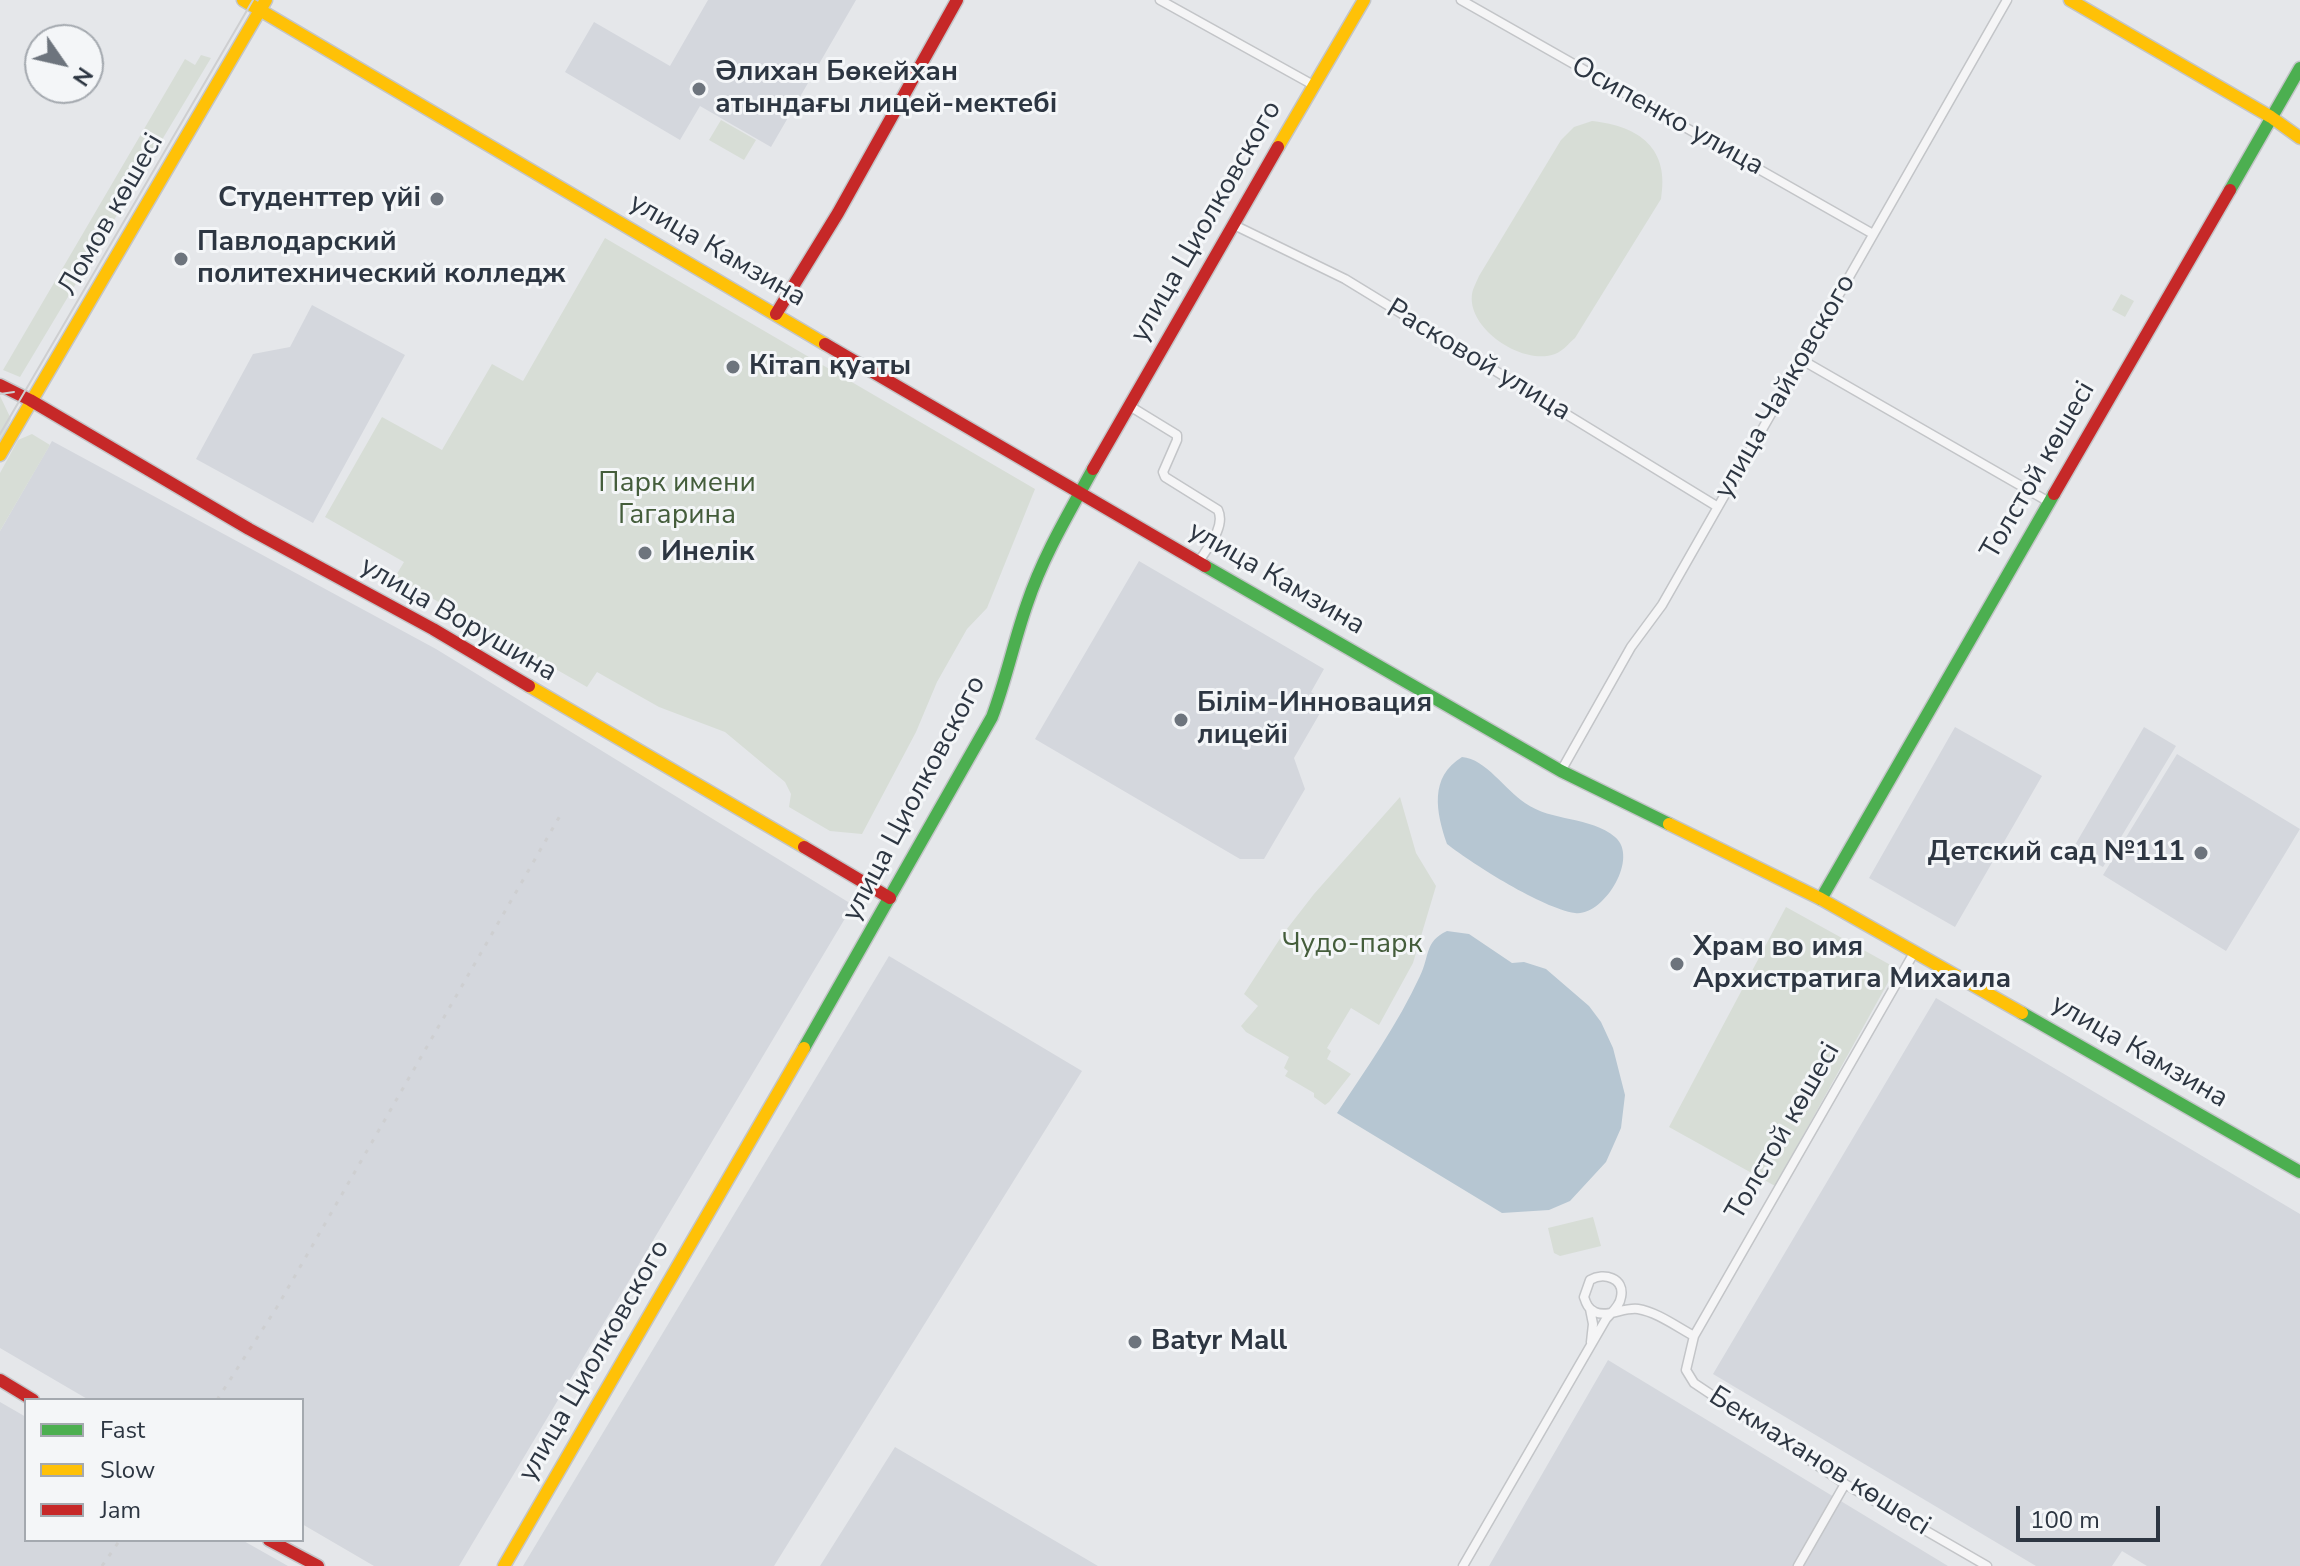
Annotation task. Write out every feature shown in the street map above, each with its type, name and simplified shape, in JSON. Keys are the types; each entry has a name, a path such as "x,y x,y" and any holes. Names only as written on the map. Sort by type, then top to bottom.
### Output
{"main road":[{"name":"улица Камзина","path":"243,0 263,5 1078,493 1561,771 1821,899 2300,1172"},
{"path":"776,314 838,213 957,0"},
{"name":"улица Циолковского","path":"504,1566 992,717 1007,678 1037,576 1078,493 1364,0"},
{"path":"2070,0 2271,117 2300,138"},
{"name":"Ломов көшесі","path":"0,455 263,5"},
{"name":"Толстой көшесі","path":"1821,899 2300,68"},
{"name":"улица Ворушина","path":"0,385 372,599 433,629 890,898"},
{"path":"0,1380 30,1398"},
{"path":"273,1542 318,1566"}],"street":[{"path":"1160,0 1315,86"},
{"name":"Осипенко улица","path":"1461,0 1873,234"},
{"name":"улица Чайковского","path":"1561,771 1631,647 1662,605 2007,0"},
{"name":"Расковой улица","path":"1234,225 1345,279 1718,507"},
{"path":"1802,360 2049,502"},
{"path":"1128,405 1177,435 1163,472 1165,477 1218,510 1220,525 1198,563"},
{"name":"Толстой көшесі","path":"1694,1336 1915,951"},
{"path":"1590,1347 1593,1324 1584,1297 1590,1280 1607,1276 1642,1309 1694,1336"},
{"path":"1463,1566 1590,1347 1621,1300 1621,1287"},
{"path":"1589,1308 1601,1313 1626,1308 1642,1309"},
{"name":"Бекмаханов көшесі","path":"1694,1336 1686,1370 1694,1383 1845,1484 1987,1566"},
{"path":"1798,1566 1845,1484"}],"shaded area":[{"name":"Әлихан Бөкейхан атындағы лицей-мектебі","path":"708,0 856,0 771,147 700,106 680,140 565,72 594,22 670,66"},
{"path":"312,305 405,355 313,523 196,459 253,354 290,347"},
{"path":"52,441 436,649 853,905 459,1566 374,1566 304,1525 304,1398 86,1398 0,1348 0,531"},
{"name":"Білім-Инновация лицейі","path":"1139,561 1324,669 1311,692 1327,701 1294,758 1305,789 1264,859 1240,859 1035,739"},
{"path":"1955,727 2042,776 1955,927 1869,878"},
{"path":"2144,727 2176,746 2103,867 2072,850"},
{"name":"Детский сад №111","path":"2177,754 2300,829 2226,951 2103,875"},
{"path":"889,956 1082,1071 774,1566 523,1566"},
{"path":"1936,998 2300,1214 2300,1566 2147,1566 2122,1551 2112,1566 2036,1566 1713,1374"},
{"path":"1608,1360 1948,1566 1489,1566"},
{"path":"0,1402 24,1416 24,1542 246,1542 288,1566 0,1566"},
{"path":"895,1447 1098,1566 820,1566"}],"green space":[{"path":"201,55 211,58 20,377 3,370 185,59 195,65"},
{"path":"721,120 756,140 744,160 709,140"},
{"path":"1592,121 1624,128 1648,143 1661,166 1661,199 1575,338 1555,354 1528,355 1513,350 1488,332 1478,320 1473,307 1473,292 1479,276 1561,140 1574,127"},
{"name":"Парк имени Гагарина","path":"605,238 1035,489 987,608 967,629 937,682 916,732 862,834 830,831 789,807 791,794 785,782 725,732 659,707 597,672 587,687 395,577 404,562 325,517 382,417 442,450 492,364 523,381"},
{"path":"2121,294 2134,301 2125,317 2112,310"},
{"path":"0,396 11,419 0,444"},
{"path":"32,434 50,445 0,531 0,473 18,440"},
{"name":"Чудо-парк","path":"1400,797 1416,853 1436,886 1413,963 1379,1025 1351,1008 1327,1048 1331,1051 1327,1059 1351,1074 1325,1105 1314,1097 1314,1093 1285,1076 1288,1071 1284,1068 1289,1057 1241,1026 1258,1006 1244,994 1283,934 1314,894"},
{"path":"1786,907 1896,968 1775,1186 1669,1127"},
{"path":"1593,1217 1601,1246 1560,1256 1554,1253 1548,1228"}],"water":[{"path":"1462,757 1479,763 1536,809 1594,826 1615,837 1622,846 1621,871 1607,896 1597,906 1575,913 1545,903 1447,844 1440,820 1438,796 1444,775"},
{"path":"1447,931 1469,934 1512,963 1524,962 1546,969 1589,1006 1601,1022 1613,1048 1625,1095 1621,1128 1606,1162 1570,1201 1549,1210 1502,1213 1337,1113 1402,1011 1434,940"}],"tram line":[{"path":"0,434 253,0"},
{"path":"0,394 14,392"}],"railway":[{"path":"218,1398 277,1307 561,814"},
{"path":"102,1566 119,1542"}],"traffic: fast":[{"path":"2230,190 2300,68"},
{"path":"804,1048 992,717 1033,586 1093,469"},
{"path":"1821,899 2054,494"},
{"path":"1205,566 1561,771 1669,824"},
{"path":"2022,1013 2300,1172"}],"traffic: slow":[{"path":"243,0 825,344"},
{"path":"0,455 266,0"},
{"path":"1278,147 1364,0"},
{"path":"2070,0 2271,117 2300,138"},
{"path":"529,686 804,847"},
{"path":"1669,824 1821,899 2022,1013"},
{"path":"504,1566 804,1048"}],"traffic: jam":[{"path":"776,314 838,213 957,0"},
{"path":"1093,469 1278,147"},
{"path":"2054,494 2230,190"},
{"path":"825,344 1205,566"},
{"path":"0,385 529,686"},
{"path":"804,847 890,898"},
{"path":"0,1380 30,1398"},
{"path":"273,1542 318,1566"}],"place":[{"name":"Әлихан Бөкейхан атындағы лицей-мектебі","path":"699,89"},
{"name":"Студенттер үйі","path":"437,199"},
{"name":"Павлодарский политехнический колледж","path":"181,259"},
{"name":"Кітап қуаты","path":"733,367"},
{"name":"Инелік","path":"645,553"},
{"name":"Білім-Инновация лицейі","path":"1181,720"},
{"name":"Детский сад №111","path":"2201,853"},
{"name":"Храм во имя Архистратига Михаила","path":"1677,964"},
{"name":"Batyr Mall","path":"1135,1342"}]}
